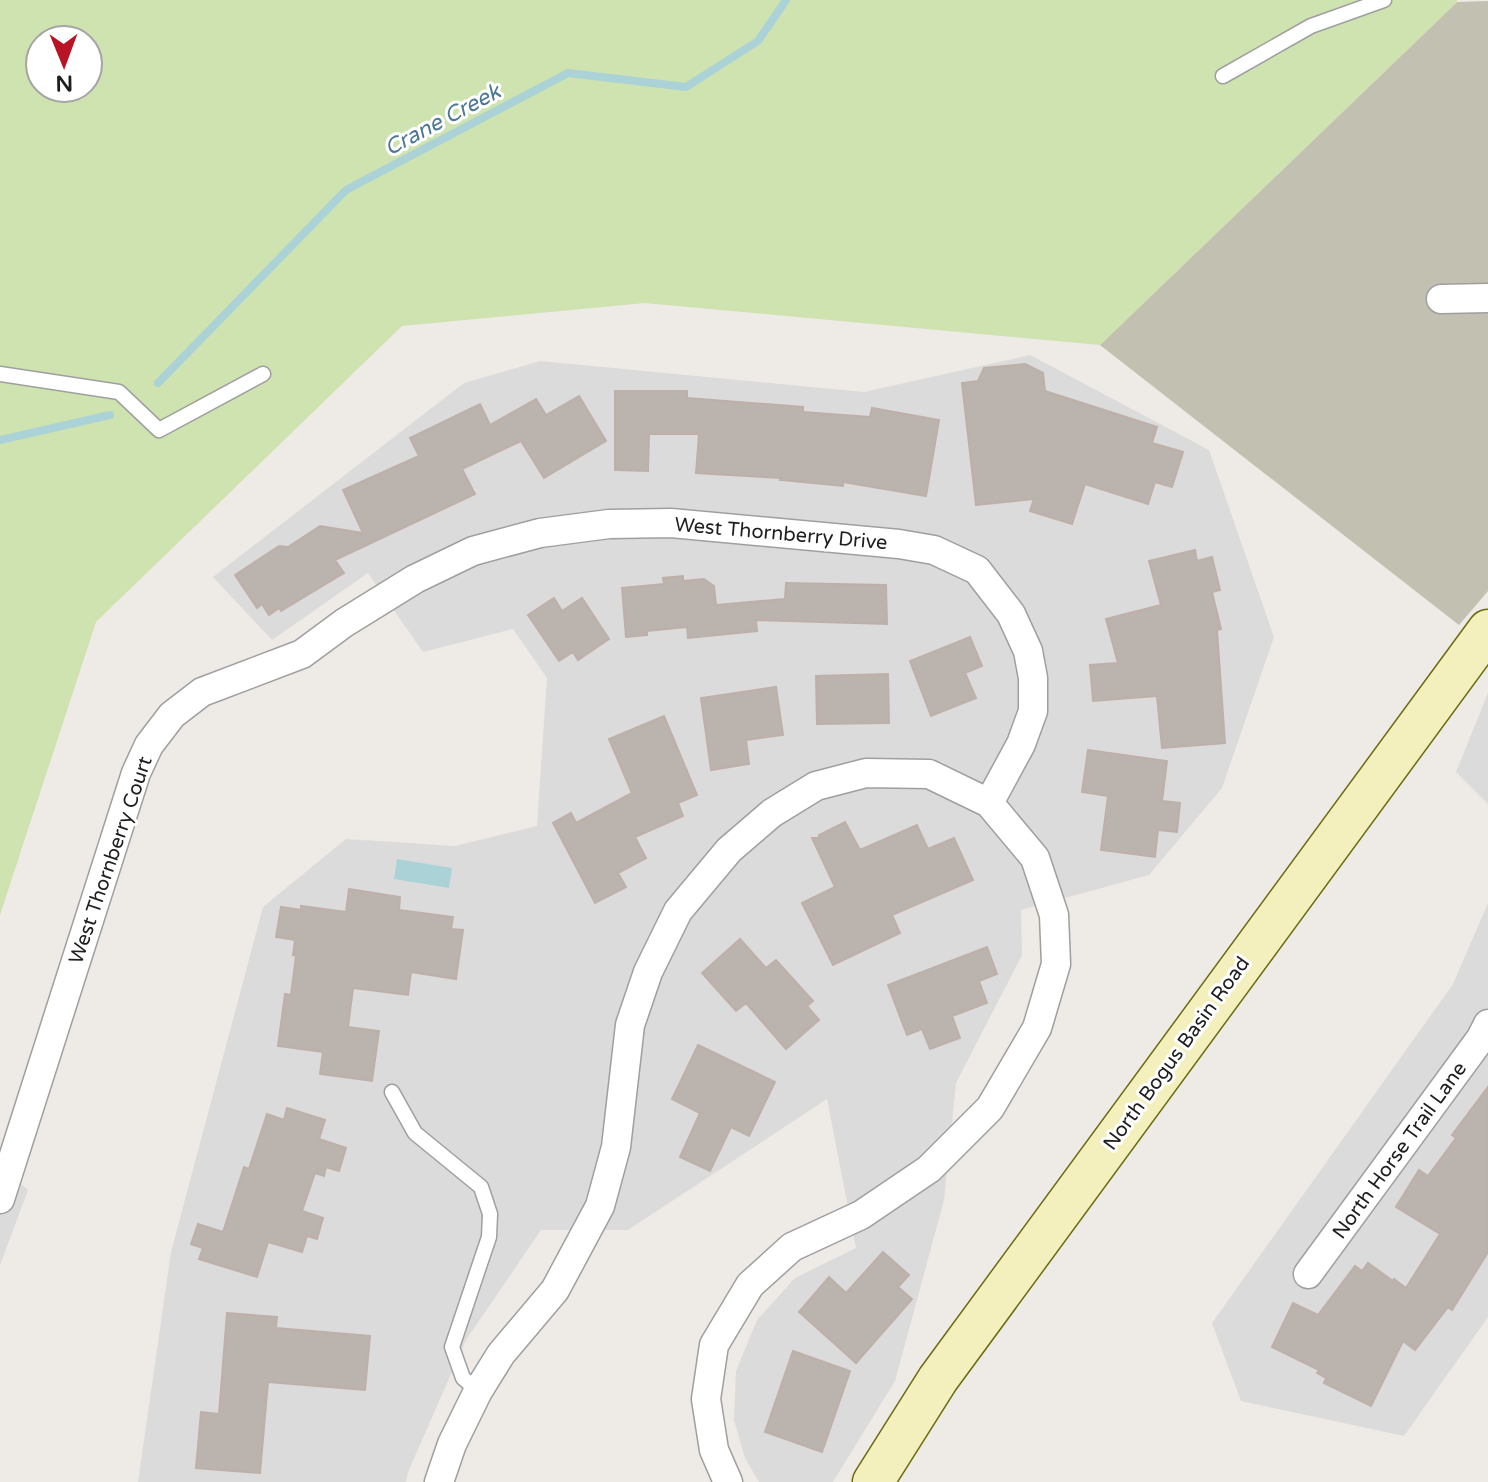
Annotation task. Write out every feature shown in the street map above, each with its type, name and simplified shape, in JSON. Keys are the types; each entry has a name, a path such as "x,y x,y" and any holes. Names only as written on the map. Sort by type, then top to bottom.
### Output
{"street":[{"path":"1441,299 1488,298"},
{"name":"West Thornberry Drive","path":"344,623 415,579 473,551 540,533 609,524 671,523 934,550 977,570 1011,614 1028,651 1033,678 1033,711 1021,744 989,803"},
{"name":"West Thornberry Court","path":"0,1199 136,773 149,745 172,715 202,692 302,654 344,623"},
{"name":"North Bogus Basin Road","path":"873,1482 938,1379 1488,630"},
{"path":"439,1482 452,1444 478,1391 501,1354 555,1290 600,1206 616,1147 630,1025 648,972 678,911 729,850 772,813 816,786 866,773 929,774 989,803 1035,858 1054,915 1056,964 1037,1028 990,1108 929,1169 861,1215 792,1247 750,1285 714,1345 706,1399 714,1450 728,1482"},
{"name":"North Horse Trail Lane","path":"1308,1274 1481,1038 1488,1024"}],"lane":[{"path":"1223,76 1311,26 1384,0"},
{"path":"0,374 119,392 159,430 263,374"},
{"path":"392,1092 415,1133 481,1187 490,1214 489,1237 452,1347 463,1378 478,1391"}],"shaded area":[{"path":"1488,1 1488,591 1459,625 1100,345 1457,2"},
{"path":"1030,355 1209,450 1274,637 1222,788 1149,875 1021,910 1022,955 956,1083 944,1200 895,1381 833,1482 759,1482 745,1458 734,1420 736,1371 757,1320 795,1278 856,1248 827,1099 628,1230 541,1230 466,1340 406,1482 138,1482 171,1252 263,907 346,839 455,846 537,826 547,678 513,629 423,652 368,573 272,640 213,577 464,383 540,361 864,392"},
{"path":"1488,693 1488,804 1456,772"},
{"path":"1488,903 1488,1317 1404,1436 1241,1401 1212,1323 1453,984"},
{"path":"0,1164 28,1190 0,1265"}],"green space":[{"path":"0,0 1457,0 1100,345 645,303 402,326 96,622 0,915"}],"water":[{"path":"397,859 452,868 449,888 394,879"}],"building":[{"path":"1025,364 1043,373 1045,391 1157,427 1152,443 1183,452 1172,487 1155,482 1148,504 1085,484 1072,524 1030,511 1034,499 976,505 962,383 978,381 984,368"},
{"path":"615,391 687,391 687,398 803,407 803,412 870,417 872,408 939,420 926,496 843,482 843,486 781,478 696,473 699,434 649,434 648,471 615,470"},
{"path":"579,396 606,441 544,478 521,441 462,469 475,494 335,560 344,573 269,615 262,604 257,608 235,575 279,546 288,547 320,526 363,533 343,490 419,456 410,438 480,404 490,425 536,399 546,415"},
{"path":"1195,550 1197,561 1212,557 1220,590 1212,592 1221,629 1217,630 1225,743 1162,748 1157,696 1093,701 1090,665 1118,663 1106,619 1161,605 1149,561"},
{"path":"683,576 683,581 704,579 714,586 716,605 785,599 786,583 886,585 887,624 756,620 757,631 688,638 687,627 647,631 647,635 626,637 622,588 664,584 663,578"},
{"path":"554,598 562,611 582,598 609,639 578,660 573,652 559,661 528,615"},
{"path":"970,637 982,666 965,673 976,698 931,716 910,661"},
{"path":"888,674 889,723 817,724 816,676"},
{"path":"776,687 783,735 746,740 749,764 711,770 701,698"},
{"path":"664,716 697,795 678,803 683,816 635,837 646,858 618,873 626,887 595,903 553,823 571,813 576,823 632,793 609,739"},
{"path":"1088,750 1167,761 1162,801 1180,803 1177,832 1158,830 1155,857 1101,850 1108,796 1082,792"},
{"path":"845,822 860,850 917,825 928,849 954,838 973,880 892,915 900,933 833,965 802,903 835,887 812,838 819,838 819,835"},
{"path":"349,889 400,897 399,910 453,917 451,929 463,930 456,979 411,972 408,995 353,988 348,1027 379,1031 372,1081 320,1074 323,1052 278,1046 285,994 291,995 296,956 293,955 295,940 276,937 281,907 301,910 301,906 346,912"},
{"path":"740,939 766,968 776,960 813,1001 807,1006 819,1020 786,1049 746,1003 736,1011 702,973"},
{"path":"987,947 997,974 979,981 987,1003 952,1016 960,1038 930,1049 922,1029 907,1035 888,985"},
{"path":"698,1045 775,1082 749,1136 731,1127 710,1171 680,1157 700,1113 672,1099"},
{"path":"1488,1087 1488,1252 1452,1310 1448,1307 1415,1350 1403,1341 1371,1406 1324,1383 1326,1378 1317,1373 1319,1370 1272,1347 1293,1303 1318,1315 1355,1266 1362,1271 1368,1263 1406,1288 1440,1234 1396,1207 1419,1170 1428,1176 1456,1138 1452,1135"},
{"path":"287,1108 325,1120 319,1139 346,1148 339,1171 326,1167 324,1176 315,1173 302,1211 323,1218 317,1239 307,1236 302,1252 268,1242 257,1277 199,1259 203,1248 191,1244 198,1224 223,1232 244,1167 249,1169 267,1114 284,1120"},
{"path":"883,1252 909,1275 898,1287 912,1299 856,1363 799,1312 829,1277 846,1293"},
{"path":"227,1313 277,1317 276,1328 370,1336 365,1390 268,1382 260,1473 196,1468 201,1412 219,1414"},
{"path":"793,1351 850,1371 822,1452 765,1432"}],"waterway":[{"name":"Crane Creek","path":"158,383 346,190 568,73 686,87 758,41 786,0"},
{"name":"Crane Creek","path":"0,440 110,415"}]}
